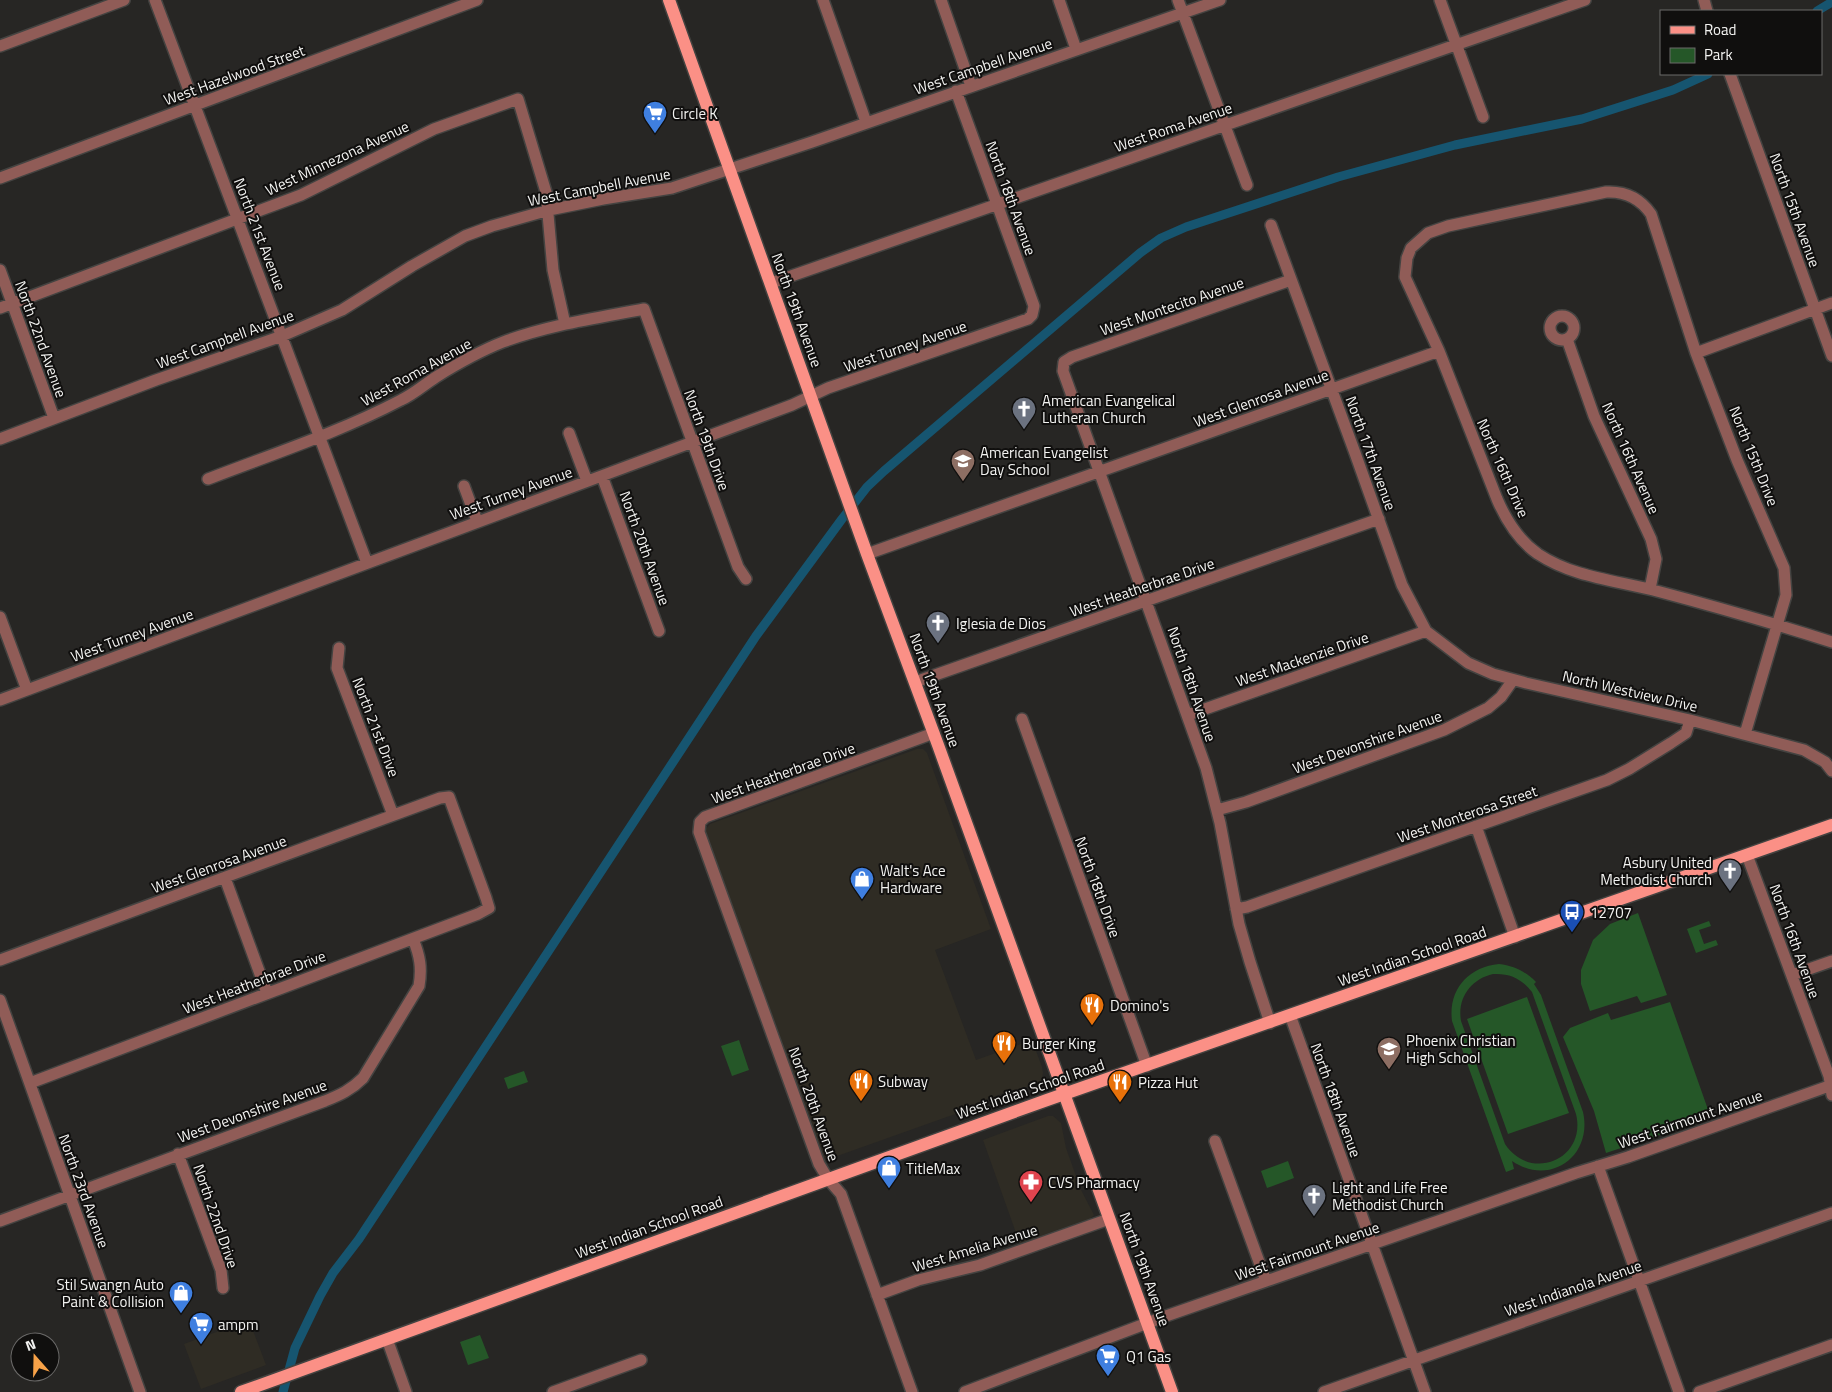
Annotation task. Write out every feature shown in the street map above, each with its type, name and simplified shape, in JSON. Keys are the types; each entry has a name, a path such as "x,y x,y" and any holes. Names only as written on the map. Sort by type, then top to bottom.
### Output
{"main road":[{"name":"North 19th Avenue","path":"668,0 1172,1392"},
{"name":"West Indian School Road","path":"241,1392 1065,1094 1832,825"}],"street":[{"path":"0,46 124,0"},
{"name":"North 21st Avenue","path":"155,0 239,218 367,563"},
{"name":"West Hazelwood Street","path":"0,178 477,0"},
{"path":"822,0 866,122"},
{"path":"941,0 971,86"},
{"path":"1059,0 1076,50"},
{"path":"1178,0 1247,185"},
{"name":"West Campbell Avenue","path":"0,439 282,336 342,310 412,266 465,236 492,226 549,210 603,199 659,191 729,169 1220,0"},
{"path":"1440,0 1483,117"},
{"name":"West Roma Avenue","path":"771,283 1585,0"},
{"name":"North 15th Avenue","path":"1730,75 1832,356"},
{"name":"North 18th Avenue","path":"956,91 1034,306 1032,315"},
{"name":"West Minnezona Avenue","path":"0,308 302,195 434,129 518,99 535,152 549,210"},
{"name":"North 15th Drive","path":"1418,241 1428,233 1448,226 1606,192 1617,191 1635,198 1646,206 1651,214 1696,352 1737,460 1784,568 1786,595 1745,734"},
{"path":"549,210 553,270 565,324"},
{"name":"North 17th Avenue","path":"1272,226 1402,585 1426,632"},
{"name":"North 16th Drive","path":"1418,241 1411,248 1407,258 1405,276 1439,351 1497,500 1504,515 1525,543 1536,553 1567,570 1601,580 1650,590 1832,642"},
{"name":"North 22nd Avenue","path":"0,270 54,418"},
{"name":"West Montecito Avenue","path":"1064,362 1072,356 1291,280"},
{"path":"1696,352 1832,303"},
{"name":"West Roma Avenue","path":"208,478 367,418 404,399 470,358 495,346 565,324 644,309"},
{"name":"North 19th Drive","path":"644,309 738,567 746,579"},
{"name":"West Turney Avenue","path":"0,700 792,405 828,388 1023,322 1032,315"},
{"name":"North 16th Avenue","path":"1567,339 1594,416 1651,539 1656,559 1650,590"},
{"name":"West Glenrosa Avenue","path":"867,554 1439,351"},
{"name":"North 18th Avenue","path":"1064,362 1063,371 1206,768 1217,810 1236,909 1250,962 1270,1023"},
{"path":"569,433 587,481"},
{"name":"North 20th Avenue","path":"602,476 659,631"},
{"path":"464,486 477,521"},
{"name":"West Heatherbrae Drive","path":"915,682 1378,519"},
{"path":"0,616 27,690"},
{"name":"North Westview Drive","path":"1426,632 1468,663 1512,680 1690,720 1804,750 1825,762 1832,771"},
{"name":"West Mackenzie Drive","path":"1188,715 1426,632"},
{"name":"North 21st Drive","path":"339,648 338,668 393,815"},
{"name":"West Devonshire Avenue","path":"1217,810 1246,802 1444,730 1488,708 1501,697 1512,680"},
{"name":"North 18th Drive","path":"1022,719 1147,1066"},
{"name":"West Monterosa Street","path":"1236,909 1247,907 1585,788 1630,769 1686,733 1690,720"},
{"name":"West Heatherbrae Drive","path":"700,822 705,817 934,733"},
{"name":"West Glenrosa Avenue","path":"0,960 393,815 440,798 449,797 488,908"},
{"name":"North 20th Avenue","path":"700,822 699,832 818,1162 840,1194 912,1392"},
{"path":"1476,826 1515,937"},
{"name":"North 16th Avenue","path":"1747,855 1832,1088"},
{"path":"225,878 267,993"},
{"name":"West Heatherbrae Drive","path":"30,1083 478,914 488,908"},
{"name":"West Devonshire Avenue","path":"0,1221 325,1101 354,1087 363,1078 418,986 421,960 413,938"},
{"path":"1792,975 1832,961"},
{"name":"North 23rd Avenue","path":"0,1000 140,1392"},
{"name":"North 18th Avenue","path":"1290,1015 1425,1392"},
{"name":"West Fairmount Avenue","path":"965,1392 1266,1281 1598,1166 1832,1088"},
{"path":"1215,1141 1266,1281"},
{"name":"North 22nd Drive","path":"178,1154 221,1270 223,1288"},
{"path":"1598,1166 1679,1392"},
{"name":"West Indianola Avenue","path":"1324,1392 1832,1213"},
{"name":"West Amelia Avenue","path":"877,1295 918,1280 980,1265 1110,1219"},
{"path":"387,1339 406,1392"},
{"path":"1699,1392 1832,1345"},
{"path":"553,1392 641,1360"}],"shaded area":[{"path":"917,749 923,749 927,753 991,929 935,950 976,1060 1032,1040 1042,1067 1042,1078 1040,1083 1035,1085 987,1099 972,1108 826,1160 706,829 710,824"},
{"path":"1048,1116 1053,1116 1061,1123 1066,1148 1081,1190 1094,1215 1089,1220 1020,1244 983,1140"},
{"path":"249,1320 266,1365 201,1389 184,1344"}],"green space":[{"path":"1638,913 1667,995 1641,1003 1637,996 1590,1011 1581,984 1581,970 1593,940 1610,924"},
{"path":"1709,921 1711,926 1699,930 1704,944 1716,940 1718,945 1696,953 1687,929"},
{"path":"1499,964 1510,966 1528,975 1536,982 1534,984 1541,995 1583,1112 1584,1128 1581,1142 1575,1154 1566,1163 1554,1169 1526,1168 1512,1161 1514,1169 1506,1172 1452,1021 1453,999 1462,982 1469,975 1488,966","holes":["1493,974 1515,978 1532,992 1576,1114 1577,1130 1573,1143 1565,1154 1542,1164 1529,1162 1516,1156 1505,1144 1461,1021 1461,1005 1467,991 1478,980"]},
{"path":"1527,997 1569,1113 1508,1134 1467,1019"},
{"path":"1670,1002 1711,1118 1606,1153 1594,1111 1563,1037 1570,1028 1608,1013 1611,1020"},
{"path":"739,1040 749,1070 732,1076 721,1046"},
{"path":"524,1071 528,1082 508,1089 504,1078"},
{"path":"1288,1161 1294,1178 1267,1188 1261,1171"},
{"path":"480,1335 489,1358 468,1365 460,1342"}],"waterway":[{"path":"1819,10 1832,2"},
{"path":"283,1392 295,1348 333,1273 359,1239 756,636 842,519 867,487 884,471 1140,253 1161,238 1186,227 1338,177 1455,145 1582,119 1673,90 1706,75"}],"place":[{"name":"Circle K","path":"655,134"},
{"name":"American Evangelical Lutheran Church","path":"1024,430"},
{"name":"American Evangelist Day School","path":"963,482"},
{"name":"Iglesia de Dios","path":"938,644"},
{"name":"Asbury United Methodist Church","path":"1730,892"},
{"name":"Walt's Ace Hardware","path":"862,900"},
{"name":"12707","path":"1572,933"},
{"name":"Domino's","path":"1092,1026"},
{"name":"Burger King","path":"1004,1064"},
{"name":"Phoenix Christian High School","path":"1389,1070"},
{"name":"Subway","path":"861,1102"},
{"name":"Pizza Hut","path":"1120,1103"},
{"name":"TitleMax","path":"889,1189"},
{"name":"CVS Pharmacy","path":"1031,1203"},
{"name":"Light and Life Free Methodist Church","path":"1314,1217"},
{"name":"Stil Swangn Auto Paint & Collision","path":"181,1314"},
{"name":"ampm","path":"201,1345"},
{"name":"Q1 Gas","path":"1108,1377"}]}
